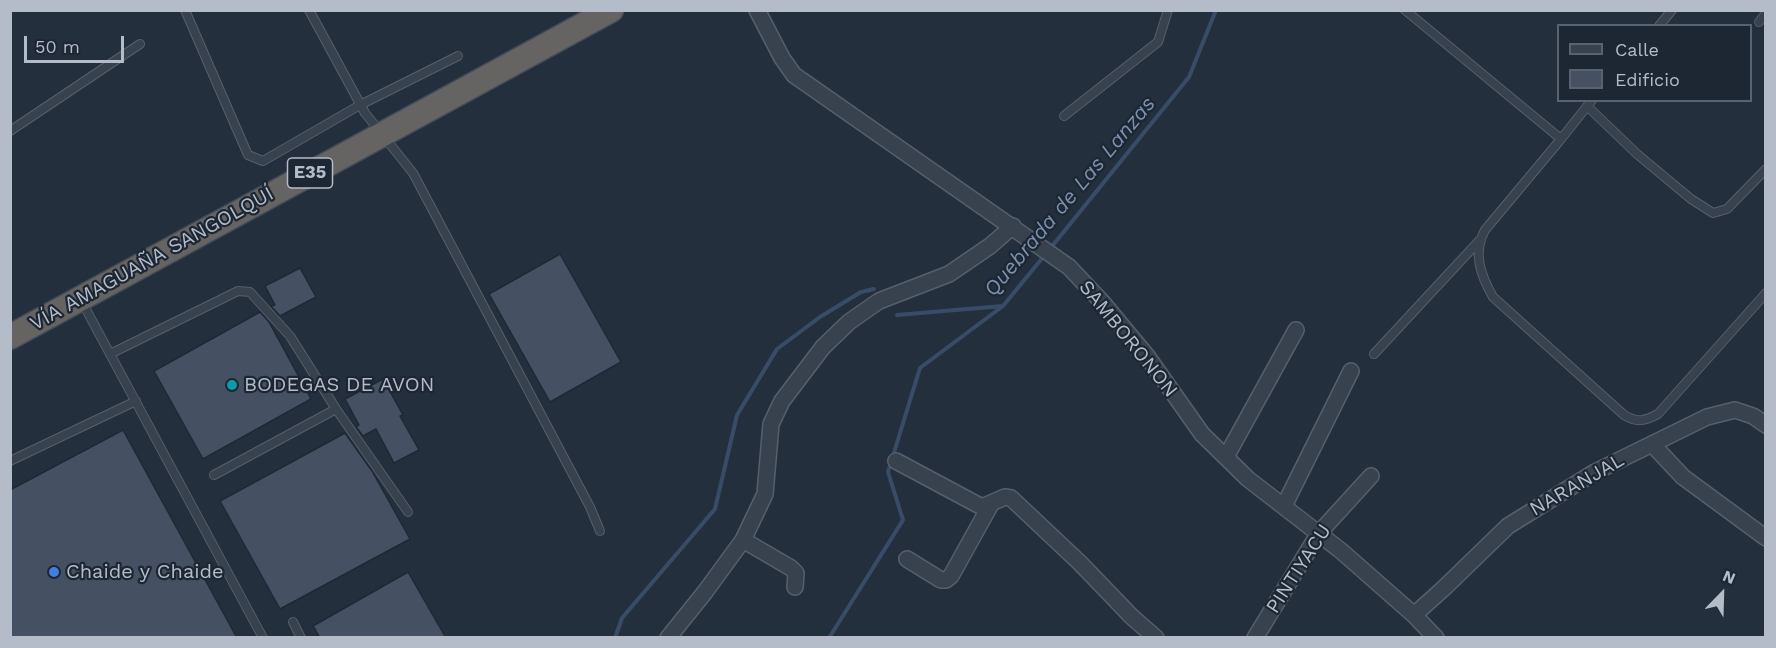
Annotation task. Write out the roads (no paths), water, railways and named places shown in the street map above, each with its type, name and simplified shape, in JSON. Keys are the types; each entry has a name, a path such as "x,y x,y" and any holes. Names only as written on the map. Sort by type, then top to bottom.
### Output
{"highway":[{"name":"VÍA AMAGUAÑA SANGOLQUÍ","path":"10,337 611,10"}],"street":[{"name":"SAMBORONON","path":"757,10 782,58 794,75 1069,267 1103,303 1147,356 1202,434 1248,479 1319,533 1414,615 1436,638"},
{"path":"668,638 743,540 765,494 771,424 782,401 823,347 849,322 879,301 949,274 1018,230"},
{"path":"1226,458 1296,330"},
{"path":"1284,506 1351,371"},
{"name":"NARANJAL","path":"1414,615 1508,525 1595,472 1707,417 1735,410 1753,416 1766,425"},
{"path":"1652,444 1683,477 1766,538"},
{"path":"896,461 982,507 1005,497 1011,498 1156,638"},
{"name":"PINTIYACU","path":"1255,638 1319,533 1371,476"},
{"path":"907,560 941,580 946,580 951,576 990,504"},
{"path":"743,540 791,568 796,573 795,587"}],"lane":[{"path":"185,10 248,155 263,161 360,105 458,56"},
{"path":"309,10 360,105 413,173 590,507 600,531"},
{"path":"1064,116 1158,42 1168,10"},
{"path":"1405,10 1561,139"},
{"path":"1661,24 1672,10"},
{"path":"1759,22 1766,13"},
{"path":"10,131 140,44"},
{"path":"1374,354 1479,241 1485,230 1589,104 1636,154 1691,199 1713,213 1727,209 1766,169"},
{"path":"1479,241 1478,257 1483,280 1493,297 1632,420 1644,421 1658,414 1766,293"},
{"path":"110,354 238,291 250,292 290,336 336,409 408,512"},
{"path":"80,298 263,638"},
{"path":"10,461 136,401"},
{"path":"214,475 336,409"},
{"path":"293,622 301,638"}],"waterway":[{"name":"Quebrada de Las Lanzas","path":"1049,250 1189,77 1216,10"},
{"name":"Quebrada de Las Lanzas","path":"829,638 903,520 888,472 920,368 1003,306 1044,256"},
{"path":"615,638 622,618 715,509 737,415 777,349 820,317 861,292 874,289"},
{"path":"897,315 1003,306"}],"place":[{"name":"BODEGAS DE AVON","path":"232,385"},
{"name":"Chaide y Chaide","path":"54,572"}]}
